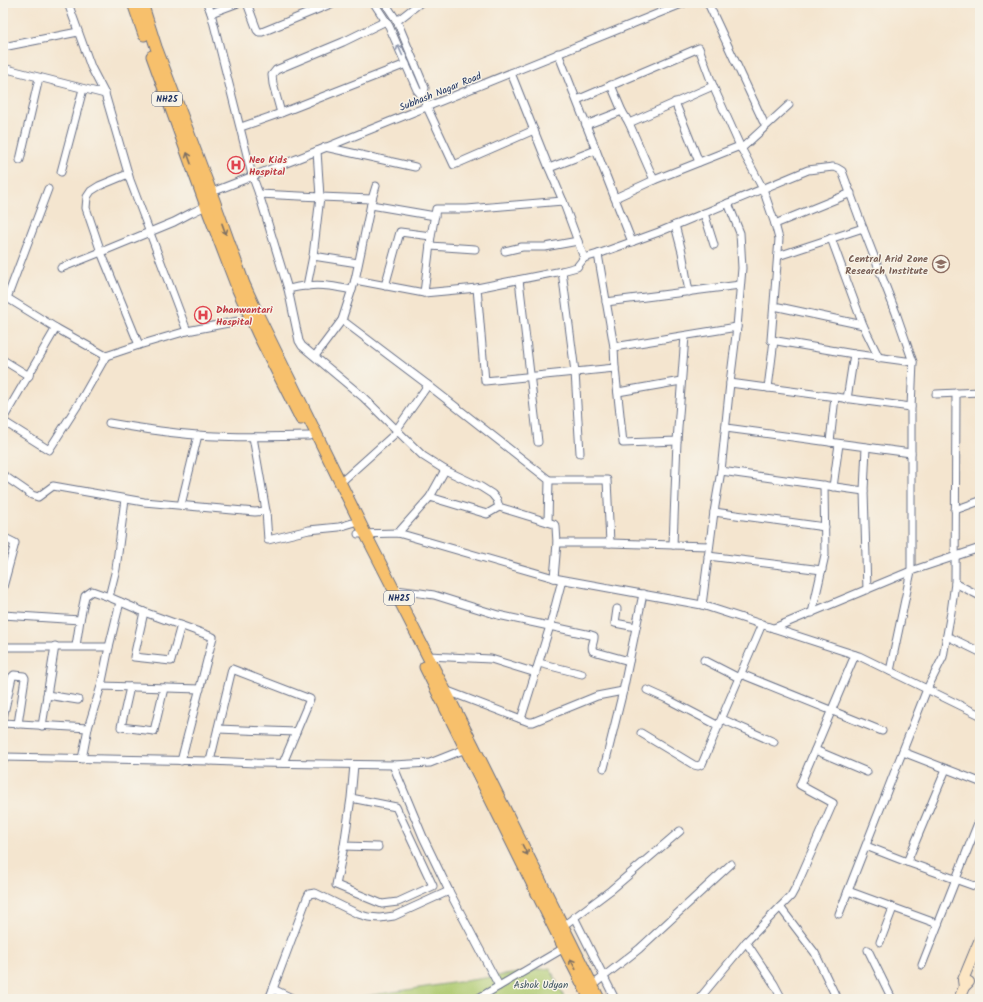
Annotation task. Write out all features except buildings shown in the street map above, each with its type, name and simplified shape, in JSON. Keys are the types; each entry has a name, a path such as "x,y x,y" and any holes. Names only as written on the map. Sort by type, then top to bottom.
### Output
{"main road":[{"name":"NH25","path":"133,3 206,194 244,284 255,318 310,436 356,522"},
{"name":"NH25","path":"142,3 206,194 203,208 238,290 255,318 340,483 379,573 563,926 599,999"},
{"name":"NH25","path":"361,534 394,590 445,690 564,948 590,999"},
{"path":"962,994 964,980 980,939"},
{"path":"962,994 969,982 980,955"}],"street":[{"path":"68,3 90,67 105,94 128,174 186,330"},
{"path":"207,3 211,13 252,175 288,289 299,341 302,346 363,397 423,456 445,470 481,487 492,494 497,500 499,507"},
{"path":"211,13 238,3"},
{"path":"247,3 257,30 262,32 333,3"},
{"path":"374,3 386,21 417,90 423,97 426,107 454,165 534,130"},
{"path":"385,3 397,21 425,88 423,97"},
{"path":"397,21 420,3"},
{"name":"Subhash Nagar Road","path":"206,194 317,151 684,3"},
{"path":"708,3 763,121"},
{"path":"280,113 272,75 276,70 343,42 386,21"},
{"path":"3,47 78,32"},
{"path":"577,100 699,48 713,86 740,148 763,189 779,239 771,340 879,358 913,362"},
{"path":"558,53 632,242"},
{"path":"241,128 406,64"},
{"path":"3,68 105,94"},
{"path":"511,73 563,201 584,258"},
{"path":"20,160 39,78"},
{"path":"612,85 622,112 629,123 654,180"},
{"path":"629,123 713,86"},
{"path":"61,172 83,89"},
{"path":"675,102 699,162"},
{"path":"615,198 699,162 740,148 789,105"},
{"path":"586,125 622,112"},
{"path":"325,147 415,167"},
{"path":"549,168 596,150"},
{"path":"307,286 314,256 320,197 317,151"},
{"path":"355,280 424,293 477,288 562,271 577,267 584,258 632,242 808,170 833,167 842,171 913,362 911,407 912,571 890,671"},
{"path":"128,174 90,191 87,197 86,208 101,252 139,345"},
{"path":"315,356 342,320 355,280 376,186"},
{"path":"48,189 5,296 56,328 106,356"},
{"path":"775,224 851,193"},
{"path":"259,194 320,197 372,202 435,216"},
{"path":"424,293 436,209 466,209 563,201"},
{"path":"702,605 709,546 721,471 742,268 740,233 728,203"},
{"path":"61,268 174,222 203,208"},
{"path":"704,213 714,245"},
{"path":"675,225 682,252 689,292"},
{"path":"778,256 863,228"},
{"path":"385,286 400,232 431,236"},
{"path":"831,238 864,325 879,358"},
{"path":"505,251 522,247 545,247 578,241"},
{"path":"430,246 475,249"},
{"path":"598,254 614,347 623,443 677,441"},
{"path":"314,256 358,263"},
{"path":"562,271 575,372 580,453"},
{"path":"519,280 538,442"},
{"path":"606,302 740,285"},
{"path":"288,289 307,286 331,286 352,290"},
{"path":"477,288 485,381 615,368"},
{"path":"774,306 864,325"},
{"path":"56,328 3,420 49,450 81,400 106,356 186,330 255,318"},
{"path":"342,320 428,385 548,480 607,480 610,543"},
{"path":"614,347 737,327"},
{"path":"673,545 677,441 685,336"},
{"path":"768,388 774,340"},
{"path":"847,399 854,354"},
{"path":"3,360 29,376"},
{"path":"618,392 681,381"},
{"path":"730,383 911,407"},
{"path":"340,483 398,430 428,385"},
{"path":"936,394 980,392"},
{"path":"839,914 927,689 943,657 955,583 956,393"},
{"path":"830,442 835,397"},
{"path":"109,423 147,430 198,435 253,437 310,436"},
{"path":"726,428 911,453"},
{"path":"181,505 198,435"},
{"path":"253,437 266,511 268,540 309,530 339,527 356,522"},
{"path":"833,486 839,444"},
{"path":"866,447 864,491 867,590"},
{"path":"398,533 430,497 445,470"},
{"path":"721,471 864,491"},
{"path":"3,475 32,495 38,496 53,486 144,502 255,512 266,511"},
{"path":"548,480 548,522"},
{"path":"812,612 825,555 824,485"},
{"path":"430,497 487,514 499,507 554,524 556,527 557,543 554,578"},
{"path":"109,597 114,575 125,499"},
{"path":"956,510 980,501"},
{"path":"714,512 825,527"},
{"path":"361,534 398,533 562,580 702,605 855,655 980,715"},
{"path":"3,537 15,543 3,587"},
{"path":"557,543 709,546"},
{"path":"774,628 912,571 980,548"},
{"path":"708,556 822,570"},
{"path":"521,719 550,626 562,580"},
{"path":"955,583 980,596"},
{"path":"394,590 420,592 434,595 498,615 591,635 594,636 593,651 629,661"},
{"path":"76,646 85,596 92,591 213,637 181,761"},
{"path":"604,768 623,691 643,594"},
{"path":"82,759 88,728 101,686 120,602"},
{"path":"617,609 615,623 636,627"},
{"path":"144,612 134,657 171,661 180,625"},
{"path":"3,615 80,620"},
{"path":"641,733 694,765 698,766 702,764 721,723 762,624"},
{"path":"947,636 980,652"},
{"path":"42,726 55,646"},
{"path":"3,647 109,647"},
{"path":"699,999 746,942 791,896 796,885 833,802 800,785 855,655"},
{"path":"428,656 491,659 536,673"},
{"path":"704,660 740,676 882,731"},
{"path":"538,663 582,674"},
{"path":"210,761 232,669 310,699 283,763"},
{"path":"3,718 12,677 14,675 24,676 25,678 18,724"},
{"path":"101,686 200,689"},
{"path":"130,687 121,726 154,731 164,688"},
{"path":"445,690 529,722 533,722 597,696 623,691"},
{"path":"647,690 721,723 774,742"},
{"path":"47,695 78,700"},
{"path":"3,723 88,728"},
{"path":"218,729 296,732"},
{"path":"3,757 393,765 430,763 470,747"},
{"path":"815,750 867,772"},
{"path":"903,752 980,782"},
{"path":"351,798 396,807 433,886 398,902 382,904 336,885 344,846 354,765"},
{"path":"393,765 423,837 449,891 499,986"},
{"path":"907,862 946,769"},
{"path":"922,965 980,818"},
{"path":"563,926 611,890 680,831"},
{"path":"344,846 378,847"},
{"path":"866,846 980,888"},
{"path":"593,985 639,949 731,864"},
{"path":"269,999 309,894 315,893 358,914 380,918 394,916 449,891"},
{"path":"848,891 938,924"},
{"path":"780,907 815,953 837,999"},
{"path":"880,942 893,908"},
{"path":"574,917 615,999"},
{"path":"746,942 774,984 782,999"},
{"path":"477,999 564,948"},
{"path":"868,950 892,999"},
{"path":"273,989 294,999"}],"green space":[{"name":"Ashok Udyan","path":"550,968 565,999 347,999"}],"place":[{"name":"Neo Kids Hospital","path":"236,165"},
{"name":"Central Arid Zone Research Institute","path":"941,264"},
{"name":"Dhanwantari Hospital","path":"203,315"}]}
